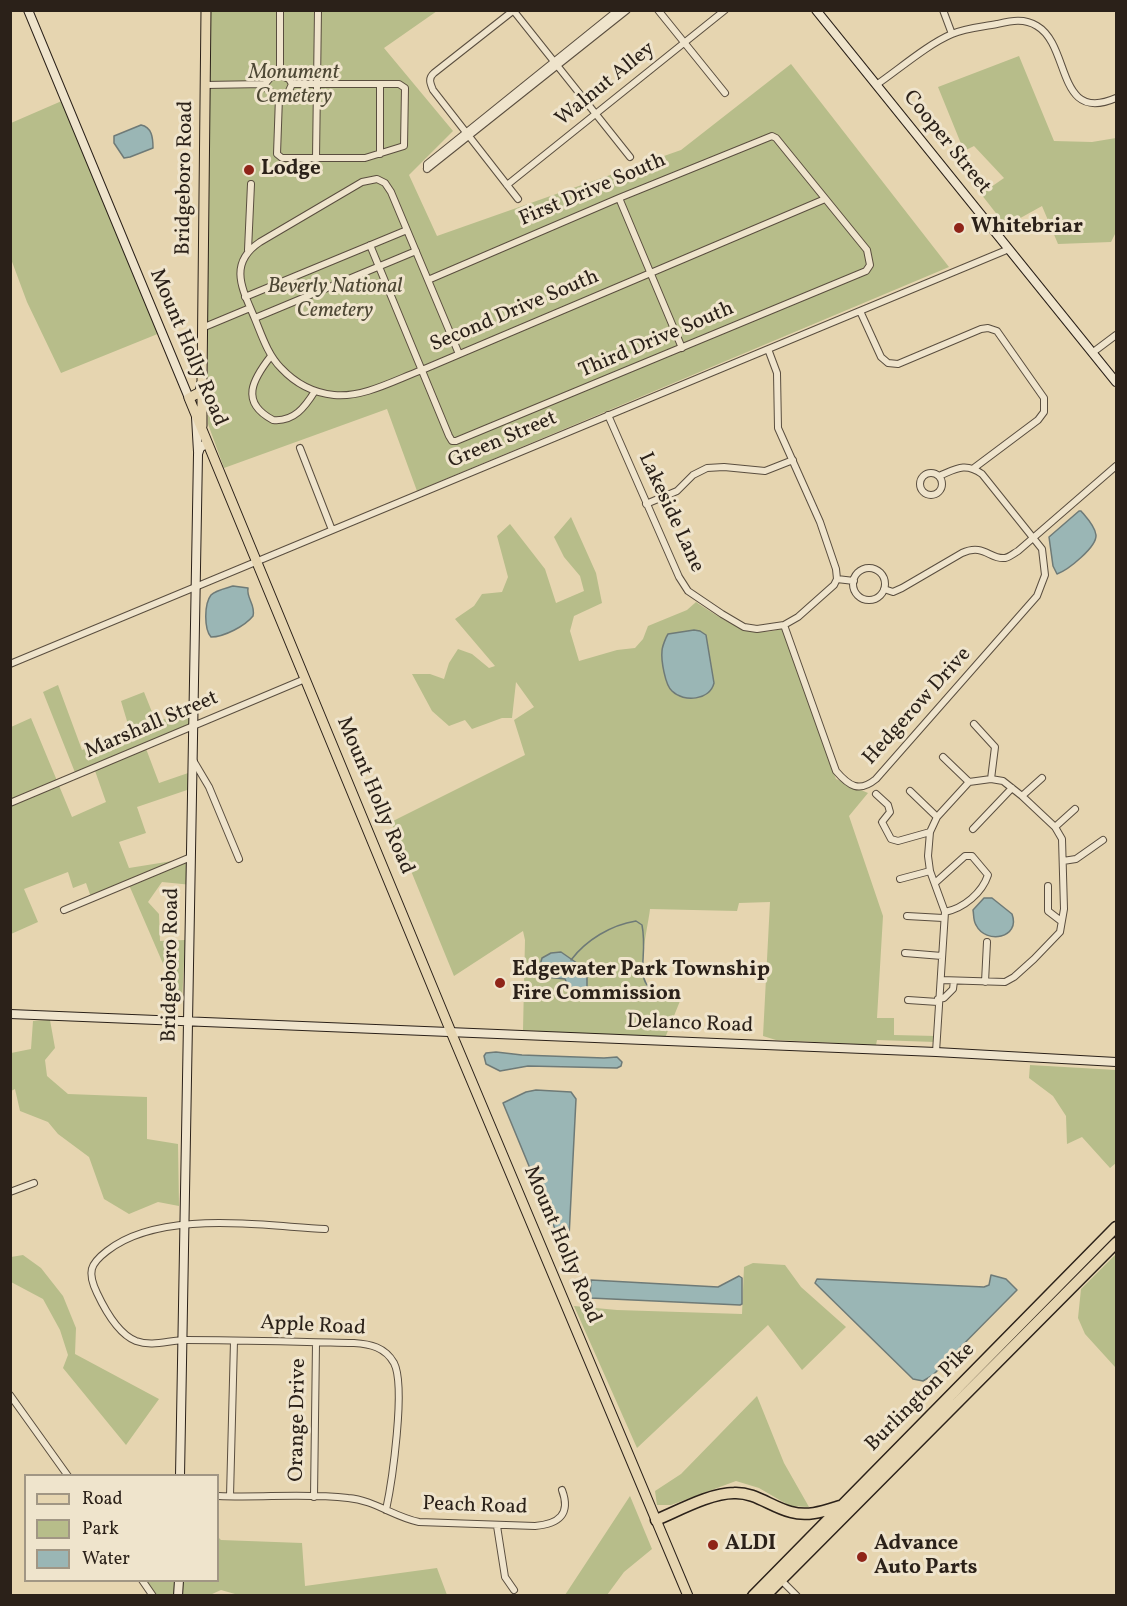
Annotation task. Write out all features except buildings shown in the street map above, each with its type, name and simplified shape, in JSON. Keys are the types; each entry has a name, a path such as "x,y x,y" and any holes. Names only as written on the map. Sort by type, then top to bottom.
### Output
{"highway":[{"name":"Burlington Pike","path":"753,1596 1116,1227"},
{"name":"Burlington Pike","path":"765,1596 1116,1243"},
{"path":"656,1520 718,1495 736,1492 801,1514 812,1514 843,1505"}],"main road":[{"name":"Bridgeboro Road","path":"202,431 206,10"},
{"path":"189,398 200,392 202,381"},
{"name":"Mount Holly Road","path":"189,398 451,1032 688,1596"}],"street":[{"name":"Mount Holly Road","path":"28,10 189,398"},
{"path":"279,75 280,10"},
{"path":"316,158 318,10"},
{"path":"468,134 427,164 427,169 618,10"},
{"path":"555,64 627,10"},
{"path":"658,10 725,93"},
{"name":"Walnut Alley","path":"507,185 725,10"},
{"name":"Cooper Street","path":"816,10 1116,382"},
{"path":"943,10 952,34"},
{"path":"518,199 433,90 430,82 434,73 513,11 630,157"},
{"path":"876,85 952,34 1016,20 1027,21 1045,32 1052,41 1071,89 1077,96 1096,104 1116,98"},
{"path":"205,85 265,84 271,77 279,75 289,79 292,84"},
{"path":"265,84 279,97"},
{"path":"279,97 277,150 282,158 365,158 404,146 406,92 403,86 399,84 292,84"},
{"path":"279,97 288,93 292,84"},
{"path":"380,84 380,154"},
{"name":"First Drive South","path":"428,280 771,136 776,138 825,199"},
{"path":"248,250 362,182 377,179 385,183 391,192 459,354"},
{"name":"Second Drive South","path":"251,184 248,250 240,275 245,297 272,356 281,369 315,391 334,395 354,395 422,370 825,199"},
{"path":"619,198 682,348"},
{"name":"Third Drive South","path":"422,370 452,441 481,432 866,272 870,265 867,250 825,199"},
{"path":"245,297 407,230"},
{"path":"249,232 264,239"},
{"path":"370,245 422,370"},
{"name":"Green Street","path":"10,664 1009,249"},
{"path":"255,318 416,251"},
{"path":"202,328 250,308"},
{"path":"860,311 881,357 888,363 895,364 910,360 981,329 988,328 997,332 1044,398 1044,412 1038,420 974,468"},
{"path":"1092,352 1116,334"},
{"path":"768,349 777,374 778,428 820,522 836,569 837,579 834,585 798,617 784,625"},
{"path":"272,356 254,381 252,389 254,403 260,412 273,420 291,417 306,405 315,391"},
{"name":"Lakeside Lane","path":"608,416 679,577 689,591 744,627 757,629 784,625"},
{"name":"Bridgeboro Road","path":"180,1474 197,585 196,417"},
{"path":"198,454 200,448 207,443"},
{"path":"300,448 332,530"},
{"path":"646,504 677,491 693,476 707,468 723,467 765,471 793,460"},
{"path":"884,589 893,592 902,588 972,549 1006,558 1018,551 1081,496 1092,483 1116,465"},
{"path":"939,476 959,467 974,468 982,474 1033,537"},
{"name":"Hedgerow Drive","path":"784,625 836,771 846,783 858,787 867,786 876,779 1037,596 1045,575 1042,549 1033,537"},
{"path":"873,569 881,574 885,584 879,597 865,600 857,594 854,581 859,572 873,569"},
{"path":"837,579 854,581"},
{"name":"Marshall Street","path":"10,803 305,679"},
{"path":"974,724 995,747 991,779"},
{"path":"943,757 969,782"},
{"path":"193,760 209,787 239,859"},
{"path":"1022,796 1042,778"},
{"path":"936,1052 944,915 930,872 928,856 930,832 937,817 969,782 991,779 1004,781 1055,827 1062,839 1064,909 1060,932 1052,943 1014,977 1005,982 941,980"},
{"path":"973,829 1012,788"},
{"path":"910,791 937,817"},
{"path":"876,794 888,805 890,812 882,822 891,838 898,841 930,832"},
{"path":"1055,827 1075,809"},
{"path":"1063,861 1076,859 1103,840"},
{"path":"907,916 944,915 957,909 969,901 986,883 988,875 972,856 965,856 935,884"},
{"path":"64,910 191,857"},
{"path":"900,879 930,872"},
{"path":"1048,885 1048,911 1061,921"},
{"path":"985,982 987,942"},
{"path":"905,953 942,956"},
{"path":"908,1000 944,998 953,989 954,981"},
{"name":"Delanco Road","path":"10,1014 936,1052 1116,1062"},
{"path":"10,1192 34,1183"},
{"name":"Apple Road","path":"325,1229 185,1224 156,1229 124,1240 101,1256 92,1265 90,1276 109,1314 126,1336 144,1343 183,1340 368,1344 385,1352 396,1367 398,1395 397,1431 386,1510"},
{"path":"230,1496 234,1341"},
{"name":"Orange Drive","path":"314,1497 316,1343"},
{"path":"10,1395 67,1474"},
{"name":"Peach Road","path":"219,1496 348,1498 370,1503 404,1519 418,1522 535,1526 553,1522 565,1511 562,1490"},
{"path":"497,1526 505,1577 514,1590"},
{"path":"781,1580 797,1596"},
{"path":"143,1582 153,1596"}],"green space":[{"name":"Beverly National Cemetery","path":"208,11 437,11 384,48 453,131 409,175 437,236 681,150 791,64 949,267 417,491 387,409 224,468 208,424"},
{"path":"1019,56 1054,141 1092,142 1116,138 1116,232 1111,242 1058,244 1042,206 1006,226 981,194 1004,178 974,146 964,151 938,87"},
{"path":"64,100 160,333 61,373 27,302 11,259 11,123"},
{"path":"571,517 596,573 602,603 574,616 570,631 579,661 617,650 635,648 643,639 648,626 687,610 696,602 726,621 748,630 760,632 782,628 836,779 868,793 849,816 883,916 877,1018 894,1018 894,1035 936,1036 935,1042 877,1040 876,1045 776,1040 763,1036 770,902 739,903 737,911 650,909 643,963 645,982 656,994 680,1001 665,1038 523,1030 525,940 523,931 454,976 391,822 525,755 514,720 534,707 516,682 512,718 502,718 472,729 465,720 449,726 432,711 412,674 430,674 444,679 449,663 458,649 472,654 489,668 495,666 455,619 474,606 482,594 502,592 508,577 497,536 510,524 545,569 556,603 584,591 580,576 564,557 554,537"},
{"path":"58,685 82,750 130,731 121,701 144,692 156,722 195,708 195,724 145,746 159,783 194,771 193,788 137,807 146,833 119,842 129,868 191,858 192,885 162,882 148,902 159,914 160,941 185,940 182,1003 180,1003 129,885 92,900 86,883 73,888 68,872 24,889 38,922 11,934 11,727 31,718 72,817 106,802 94,768 76,775 43,692"},
{"path":"50,1020 55,1048 45,1060 47,1076 68,1094 147,1097 147,1139 178,1144 179,1206 158,1202 129,1214 104,1199 89,1157 58,1134 48,1122 20,1111 15,1089 11,1091 11,1053 31,1049 33,1021"},
{"path":"1030,1065 1116,1070 1116,1163 1110,1168 1082,1137 1067,1144 1066,1116 1053,1096 1029,1078"},
{"path":"1116,1254 1115,1367 1085,1334 1078,1318 1081,1289"},
{"path":"23,1255 41,1268 63,1296 76,1328 75,1354 159,1399 126,1445 63,1368 68,1355 60,1330 43,1299 11,1282 11,1257"},
{"path":"753,1263 785,1265 801,1287 846,1327 802,1370 768,1325 637,1448 574,1306 617,1310 742,1314 744,1267"},
{"path":"757,1396 784,1463 809,1507 790,1506 759,1488 736,1481 671,1505 657,1505 655,1491 681,1474"},
{"path":"630,1496 652,1549 624,1572 607,1595 565,1595"},
{"path":"219,1538 221,1540 302,1543 305,1586 437,1568 447,1595 242,1596 221,1590 210,1595 154,1595 144,1582 219,1582"}],"water":[{"path":"141,125 150,131 153,148 124,158 114,143 114,136"},
{"path":"1079,511 1092,525 1096,535 1095,540 1081,558 1057,574 1053,566 1049,537"},
{"path":"233,586 248,588 253,616 234,630 211,637 206,623 209,599 216,592"},
{"path":"694,630 706,635 714,683 712,689 707,693 690,698 677,695 667,683 662,651 668,634"},
{"path":"984,898 992,898 1012,914 1012,929 1007,933 994,937 981,931 976,925 973,910"},
{"path":"561,952 584,968 587,974 587,988 569,988 565,979 537,976 542,958 551,953"},
{"path":"486,1053 522,1055 617,1057 622,1062 617,1068 528,1066 500,1071 486,1064 484,1056"},
{"path":"536,1090 571,1092 576,1099 569,1237 566,1241 560,1241 503,1103 526,1092"},
{"path":"991,1275 1006,1279 1017,1290 933,1375 923,1381 913,1379 815,1283 817,1279 984,1287 989,1285"},
{"path":"739,1276 742,1278 742,1304 740,1305 590,1298 591,1280 718,1287"}],"waterway":[{"path":"571,960 600,934 636,921 642,925 645,982 652,990 663,996 680,1001"}],"place":[{"name":"Lodge","path":"249,170"},
{"name":"Whitebriar","path":"959,228"},
{"name":"Edgewater Park Township Fire Commission","path":"500,983"},
{"name":"ALDI","path":"713,1545"},
{"name":"Advance Auto Parts","path":"862,1557"}],"park label":[{"name":"Monument Cemetery","path":"294,86"}]}
